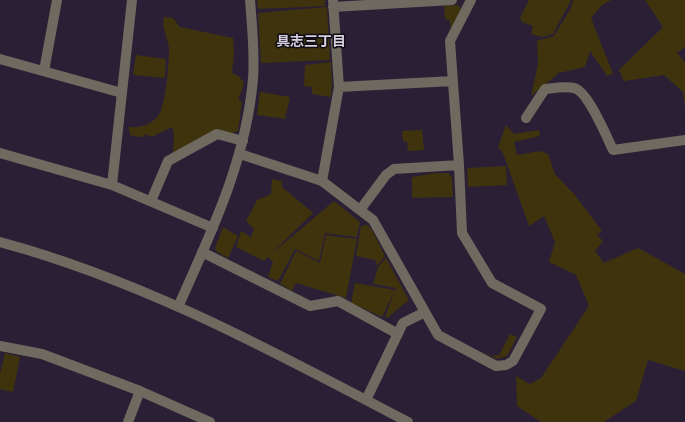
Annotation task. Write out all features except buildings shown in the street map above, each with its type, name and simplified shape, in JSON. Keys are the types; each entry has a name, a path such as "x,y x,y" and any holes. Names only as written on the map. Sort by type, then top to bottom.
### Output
{"street":[{"path":"44,71 57,0"},
{"path":"112,185 132,0"},
{"path":"178,307 213,228 240,154 253,78 250,0"},
{"path":"322,181 339,87 333,4 452,0"},
{"path":"240,154 322,181 373,220 438,335 496,366 506,365 513,362 541,309 492,283 462,233 459,165 450,41 471,0"},
{"path":"0,59 122,93"},
{"path":"339,87 453,81"},
{"path":"526,118 545,89 574,88 581,91 599,120 613,150 685,140"},
{"path":"151,201 168,161 217,134 243,141"},
{"path":"0,153 112,185 213,228"},
{"path":"360,210 386,175 394,169 459,165"},
{"path":"0,242 85,268 178,307 248,339 408,422"},
{"path":"202,252 310,306 338,301 398,334"},
{"path":"366,400 403,323 425,312"},
{"path":"0,346 42,354 140,391 210,422"},
{"path":"128,422 140,391"}],"shaded area":[{"path":"257,0 325,0 325,6 258,9"},
{"path":"529,0 571,0 553,34 542,37 531,34 533,26 522,22 520,18"},
{"path":"573,0 611,0 602,5 591,18 613,74 607,76 590,51 585,67 559,73 531,96 538,64 537,41 554,36 571,8"},
{"path":"645,0 685,0 685,47 677,53 685,62 685,108 683,92 664,75 624,81 619,70 663,27"},
{"path":"458,5 461,9 451,28 449,20 445,19 444,6"},
{"path":"327,7 330,60 261,63 258,13"},
{"path":"164,17 173,18 180,27 233,38 234,54 232,73 237,75 244,82 238,99 242,102 238,131 173,153 174,134 172,127 151,137 146,134 144,137 131,136 128,127 148,124 158,116 161,111 169,55 163,25"},
{"path":"136,55 166,59 165,78 133,75"},
{"path":"331,62 331,97 312,94 312,87 304,86 305,65"},
{"path":"260,92 290,97 285,119 257,115"},
{"path":"506,125 514,134 539,130 540,136 514,142 517,155 540,151 548,154 555,174 574,194 602,231 597,235 603,241 595,251 604,263 638,248 685,274 685,371 648,360 636,401 604,422 541,422 517,406 516,376 530,384 541,378 589,306 576,275 549,262 555,242 544,216 529,226 503,153 498,147"},
{"path":"422,130 424,150 408,151 407,141 403,141 402,131"},
{"path":"506,166 507,185 468,187 467,168"},
{"path":"436,173 448,173 452,177 453,197 412,198 412,177"},
{"path":"272,179 282,181 282,187 313,213 270,255 334,201 360,222 357,237 325,233 319,261 295,249 278,281 268,277 273,262 268,257 264,261 236,247 241,231 251,237 254,229 246,221 257,200 271,194"},
{"path":"368,225 385,256 377,266 375,260 356,256 361,226"},
{"path":"223,227 238,236 228,258 217,252 215,248"},
{"path":"326,235 357,239 346,298 296,283 292,291 280,284 296,251 320,263"},
{"path":"386,258 409,300 387,318 385,317 396,288 373,284 378,267"},
{"path":"355,283 395,290 382,317 351,303"},
{"path":"510,334 517,337 507,356 496,359 479,350 492,356 499,355"},
{"path":"5,353 20,357 13,392 0,389 0,374"}],"district":[{"name":"具志三丁目","path":"311,42"}]}
